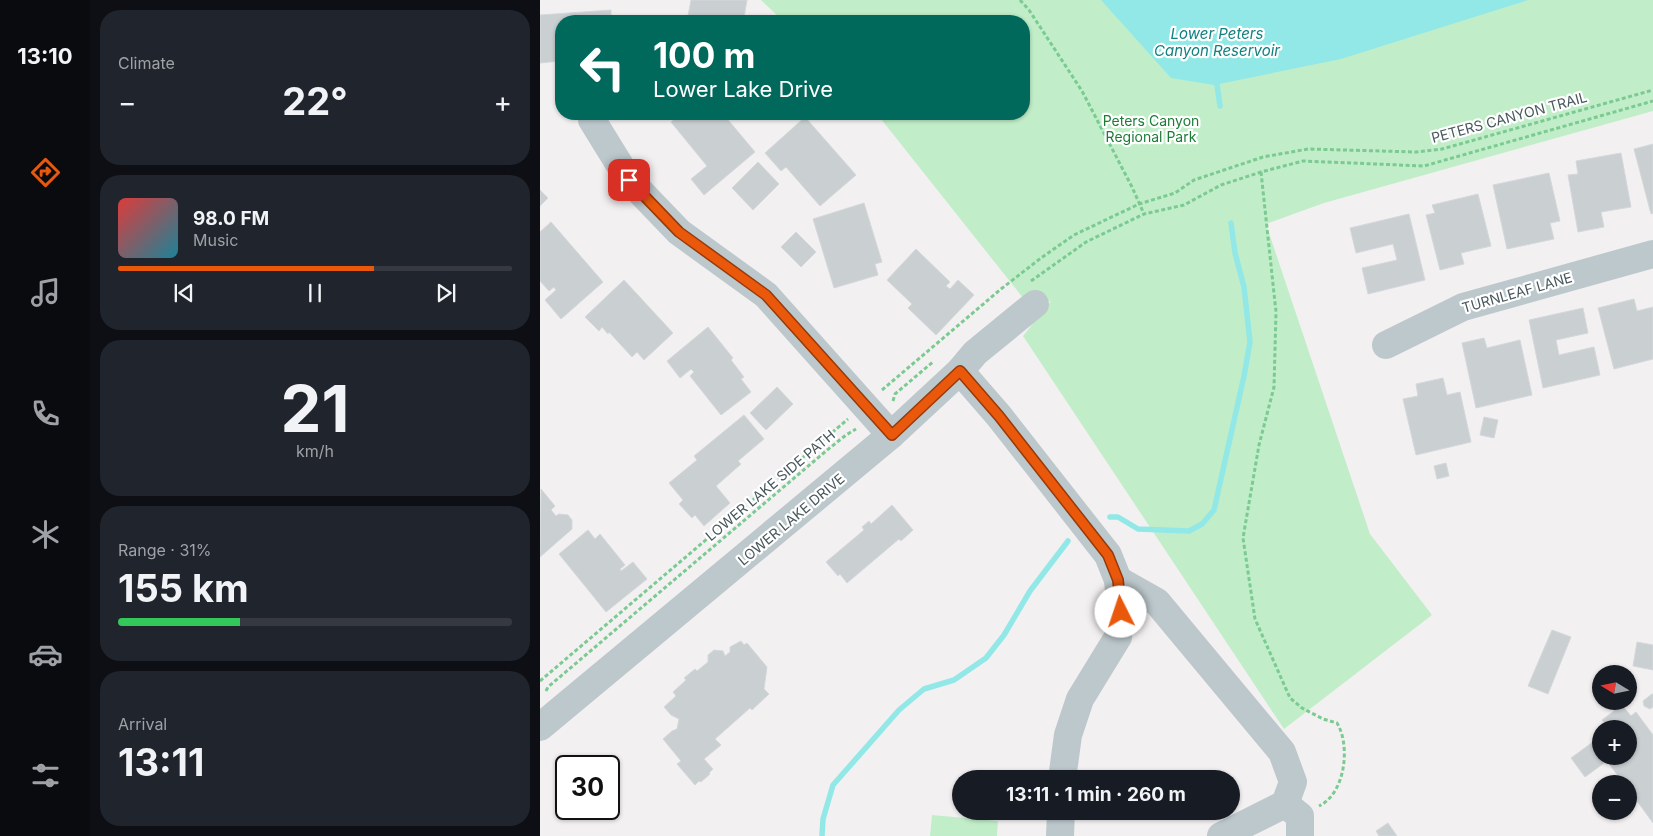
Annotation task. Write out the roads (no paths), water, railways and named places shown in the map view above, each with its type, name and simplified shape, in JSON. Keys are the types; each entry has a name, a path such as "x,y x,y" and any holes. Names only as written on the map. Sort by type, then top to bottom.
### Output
{"street":[{"path":"592,120 629,180 679,232 766,295 877,419"},
{"name":"TURNLEAF LANE","path":"1386,345 1463,307 1653,254"},
{"name":"LOWER LAKE DRIVE","path":"540,727 877,419 950,364 975,353 1032,294"},
{"path":"950,364 999,416 1108,555 1118,580 1121,612 1118,637 1080,699 1068,735 1063,770"},
{"path":"1118,580 1157,602 1282,752 1293,782 1285,804 1221,836"},
{"path":"1285,804 1300,816 1300,836"},
{"path":"1060,836 1061,820"}],"water":[{"name":"Lower Peters Canyon Reservoir","path":"1101,0 1528,0 1341,59 1214,85 1171,78"}],"waterway":[{"path":"1216,78 1220,106"},
{"path":"1110,517 1118,517 1138,529 1189,531 1202,524 1214,510 1250,342 1244,287 1235,253 1231,223"},
{"path":"822,836 823,819 833,785 899,710 924,689 954,680 986,658 1004,635 1030,591 1068,541"}],"park label":[{"name":"Peters Canyon Regional Park","path":"1151,128"}]}
